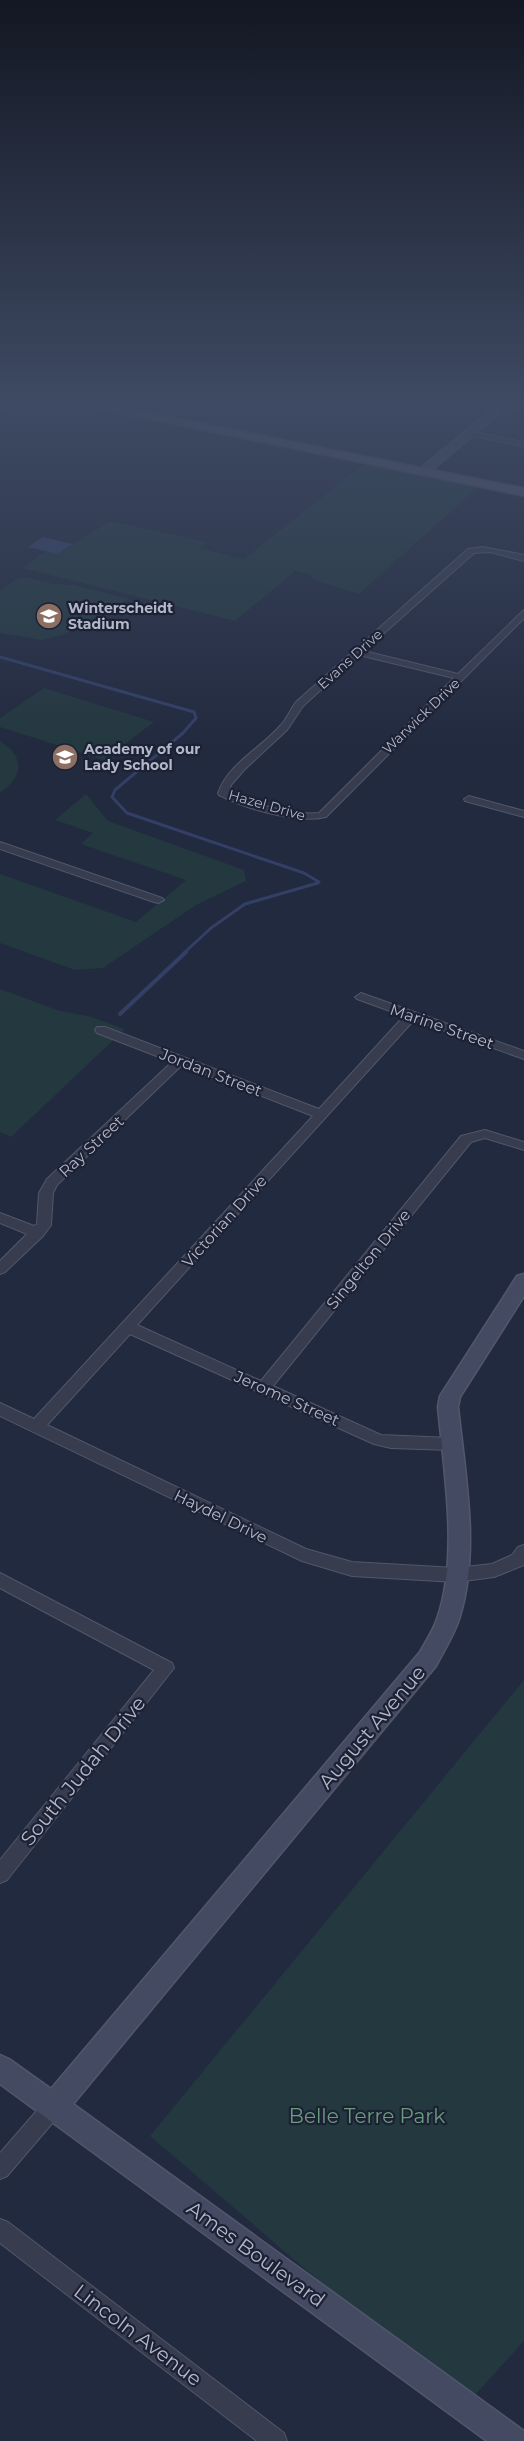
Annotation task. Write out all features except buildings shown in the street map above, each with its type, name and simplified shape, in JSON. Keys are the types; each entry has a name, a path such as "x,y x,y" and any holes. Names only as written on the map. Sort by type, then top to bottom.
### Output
{"street":[{"name":"Evans Drive","path":"224,787 285,727 299,704 471,551 490,550 524,558"},
{"name":"Warwick Drive","path":"317,818 524,614"},
{"path":"358,652 461,677"},
{"name":"Hazel Drive","path":"224,787 223,793 227,796 269,809 317,818"},
{"path":"469,799 524,814"},
{"path":"0,845 158,900"},
{"name":"Marine Street","path":"361,997 524,1055"},
{"name":"Victorian Drive","path":"36,1427 412,1015"},
{"name":"Jordan Street","path":"101,1030 321,1114"},
{"name":"Ray Street","path":"38,1233 44,1225 46,1193 52,1182 181,1060"},
{"name":"Singelton Drive","path":"264,1388 460,1144 476,1135 496,1136 524,1146"},
{"path":"0,1218 38,1233 0,1269"},
{"name":"August Avenue","path":"54,2106 428,1659 449,1615 456,1575 458,1547 448,1407 450,1396 524,1281"},
{"name":"Jerome Street","path":"128,1327 379,1440 391,1443 451,1444"},
{"name":"Haydel Drive","path":"0,1409 302,1554 352,1569 456,1575 494,1570 518,1560 524,1552"},
{"name":"South Judah Drive","path":"0,1580 166,1668 0,1874"},
{"name":"Ames Boulevard","path":"0,2068 513,2441"},
{"path":"0,2169 54,2106"},
{"name":"Lincoln Avenue","path":"0,2229 276,2441"}],"green space":[{"path":"297,517 445,517 359,594 314,580 310,575 295,571 235,621 22,568 46,551 59,554 110,521 207,542 199,548 244,559"},
{"name":"Winterscheidt Stadium","path":"25,577 54,584 74,585 129,599 63,635 42,640 0,633 0,590 18,578"},
{"path":"44,688 154,722 104,760 0,727 0,718"},
{"path":"0,741 14,753 18,767 14,780 0,793"},
{"path":"86,794 108,821 244,870 246,881 196,905 103,968 75,970 0,943 0,874 136,922 186,880 81,844 93,833 55,820"},
{"path":"0,989 57,1010 91,1017 125,1029 11,1137 0,1132"},
{"name":"Belle Terre Park","path":"524,1680 524,2341 465,2406 150,2136"}],"water":[{"path":"43,537 73,544 58,554 28,547"}],"waterway":[{"path":"0,657 194,712 196,718 183,733 115,790 112,797 127,813 304,873 319,882"},
{"path":"184,953 211,928 245,904 318,883"},
{"path":"120,1014 186,952"}],"place":[{"name":"Winterscheidt Stadium","path":"49,616"},
{"name":"Academy of our Lady School","path":"65,757"}]}
